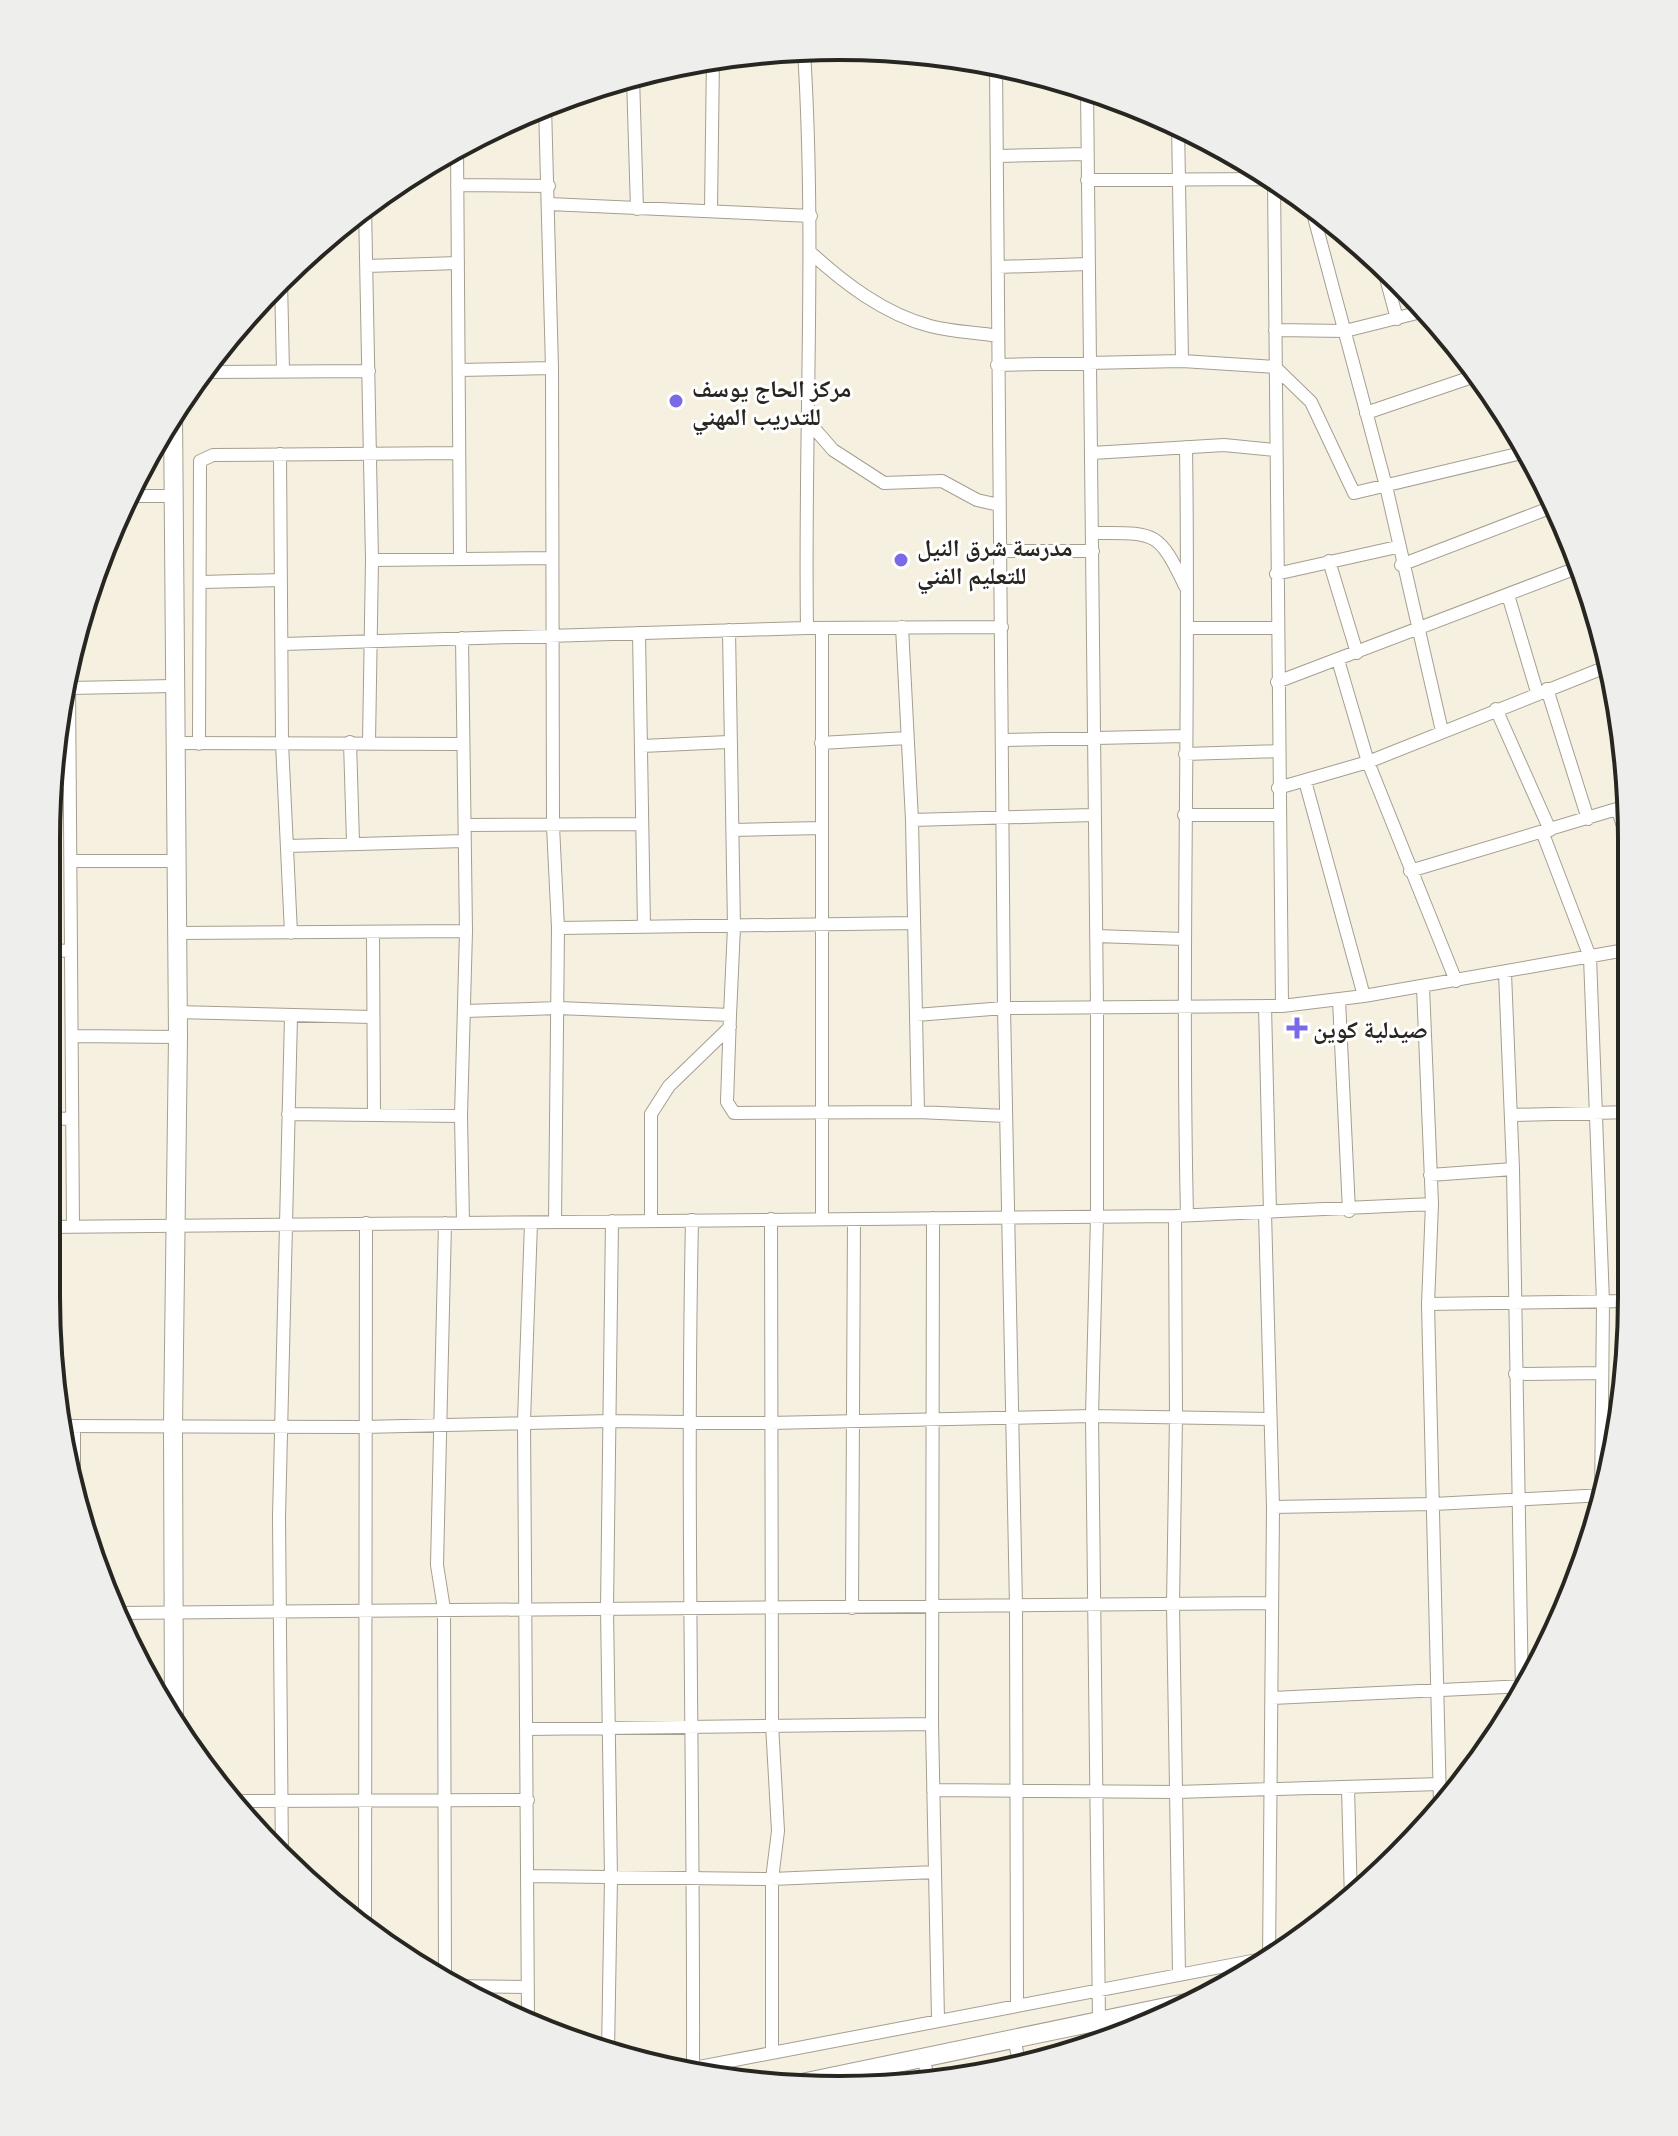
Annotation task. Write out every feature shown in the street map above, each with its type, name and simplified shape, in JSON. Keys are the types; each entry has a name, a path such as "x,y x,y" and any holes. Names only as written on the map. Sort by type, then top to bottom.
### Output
{"street":[{"path":"804,61 811,216 806,419 807,628"},
{"path":"711,209 713,71"},
{"path":"996,76 1004,1008 1016,1606 1017,2003"},
{"path":"633,88 637,209"},
{"path":"1087,100 1097,1007 1097,1217 1092,1416 1099,2020"},
{"path":"546,117 552,368 550,558 553,826 558,928 555,1222"},
{"path":"1178,137 1182,361"},
{"path":"999,156 1086,154"},
{"path":"457,160 460,558"},
{"path":"1087,180 1253,179"},
{"path":"457,185 549,186"},
{"path":"1273,192 1282,1006"},
{"path":"549,204 711,209 811,216"},
{"path":"365,221 372,560 369,742"},
{"path":"1316,223 1386,486 1401,565 1442,731"},
{"path":"810,252 844,282 895,312 934,327 998,336"},
{"path":"367,266 458,263"},
{"path":"998,267 1088,264"},
{"path":"1388,286 1397,319"},
{"path":"281,295 283,371"},
{"path":"1275,330 1345,331 1415,314"},
{"path":"997,365 1182,361 1275,367 1311,402 1351,491 1357,493 1516,454"},
{"path":"459,370 552,368"},
{"path":"216,372 369,371"},
{"path":"1366,413 1467,379"},
{"path":"806,419 833,450 884,483 942,481 977,500 999,505"},
{"path":"173,435 174,861 178,1037 173,1426 174,1702"},
{"path":"1092,453 1224,445 1275,450"},
{"path":"1179,1974 1173,1605 1188,628 1186,447"},
{"path":"199,744 200,461 213,455 459,453"},
{"path":"280,454 282,743 291,933"},
{"path":"139,496 173,496"},
{"path":"1401,565 1545,510"},
{"path":"1093,533 1145,534 1156,539 1168,550 1188,592"},
{"path":"1276,574 1397,547"},
{"path":"1000,551 1093,551"},
{"path":"372,560 550,558"},
{"path":"1329,561 1357,653"},
{"path":"1277,682 1570,571"},
{"path":"201,582 281,580"},
{"path":"1508,595 1588,819"},
{"path":"902,627 912,820 918,1112"},
{"path":"283,644 807,628 1002,627"},
{"path":"822,628 822,1219"},
{"path":"1188,628 1277,628"},
{"path":"729,630 728,742 734,927 728,1108 734,1113 918,1112 1006,1116"},
{"path":"639,633 644,927"},
{"path":"462,638 461,744 466,931 461,1116 463,1223"},
{"path":"1338,660 1368,762 1456,981"},
{"path":"1278,788 1368,762 1599,670"},
{"path":"75,686 174,686"},
{"path":"1496,709 1546,832 1590,957 1603,1302 1602,1453"},
{"path":"69,726 73,1226"},
{"path":"1002,740 1186,736"},
{"path":"821,743 907,738"},
{"path":"350,742 353,842"},
{"path":"642,746 728,742"},
{"path":"175,743 461,744"},
{"path":"1185,754 1277,751"},
{"path":"1305,781 1364,996"},
{"path":"63,782 70,782"},
{"path":"1410,871 1617,810"},
{"path":"912,820 1093,815"},
{"path":"1184,815 1278,815"},
{"path":"465,825 642,824"},
{"path":"733,830 822,828"},
{"path":"288,846 464,841"},
{"path":"71,861 174,861"},
{"path":"558,928 913,923"},
{"path":"176,933 466,931"},
{"path":"373,933 374,1114"},
{"path":"1096,936 1184,939"},
{"path":"60,951 71,951"},
{"path":"916,1015 1004,1008 1282,1006 1423,987 1618,952"},
{"path":"1505,973 1513,1169 1522,1671"},
{"path":"1423,987 1432,1204 1428,1304 1440,1792"},
{"path":"1339,1000 1349,1211"},
{"path":"1265,1006 1273,1507 1268,1789 1270,1946"},
{"path":"466,1011 558,1008 730,1021"},
{"path":"176,1012 372,1017"},
{"path":"282,1842 281,1427 291,1016"},
{"path":"651,1221 651,1114 669,1086 730,1021"},
{"path":"72,1036 178,1037"},
{"path":"1511,1115 1618,1112"},
{"path":"288,1114 461,1116"},
{"path":"60,1119 71,1119"},
{"path":"1430,1175 1513,1169"},
{"path":"60,1226 175,1223 285,1225 1181,1216 1349,1211 1432,1204"},
{"path":"933,1218 932,1724 938,2019"},
{"path":"771,1219 772,1724 778,1831 772,1879 772,2050"},
{"path":"852,1608 854,1219"},
{"path":"688,2061 694,1879 688,1423 692,1220"},
{"path":"608,2041 611,1878 607,1608 612,1221"},
{"path":"365,1915 363,1427 366,1223"},
{"path":"445,1223 443,1425 437,1565 444,1609 446,1970"},
{"path":"528,2011 524,1421 531,1223"},
{"path":"1428,1304 1618,1301"},
{"path":"1515,1374 1602,1373"},
{"path":"71,1426 363,1427 524,1421 770,1423 1092,1416 1270,1419"},
{"path":"1273,1507 1591,1497"},
{"path":"127,1613 1272,1603"},
{"path":"1272,1698 1438,1689 1513,1689"},
{"path":"527,1729 932,1724"},
{"path":"933,1790 1177,1792 1440,1784"},
{"path":"1348,1788 1351,1885"},
{"path":"245,1801 528,1800"},
{"path":"528,1876 772,1879 935,1872"},
{"path":"706,2064 1243,1963"},
{"path":"475,1986 527,1987"},
{"path":"862,2075 923,2057 1155,2009"},
{"path":"1014,2038 1018,2055"},
{"path":"923,2057 926,2070"}],"place":[{"name":"مركز الحاج يوسف للتدريب المهني","path":"676,401"},
{"name":"مدرسة شرق النيل للتعليم الفني","path":"901,560"},
{"name":"صيدلية كوين","path":"1297,1028"}]}
